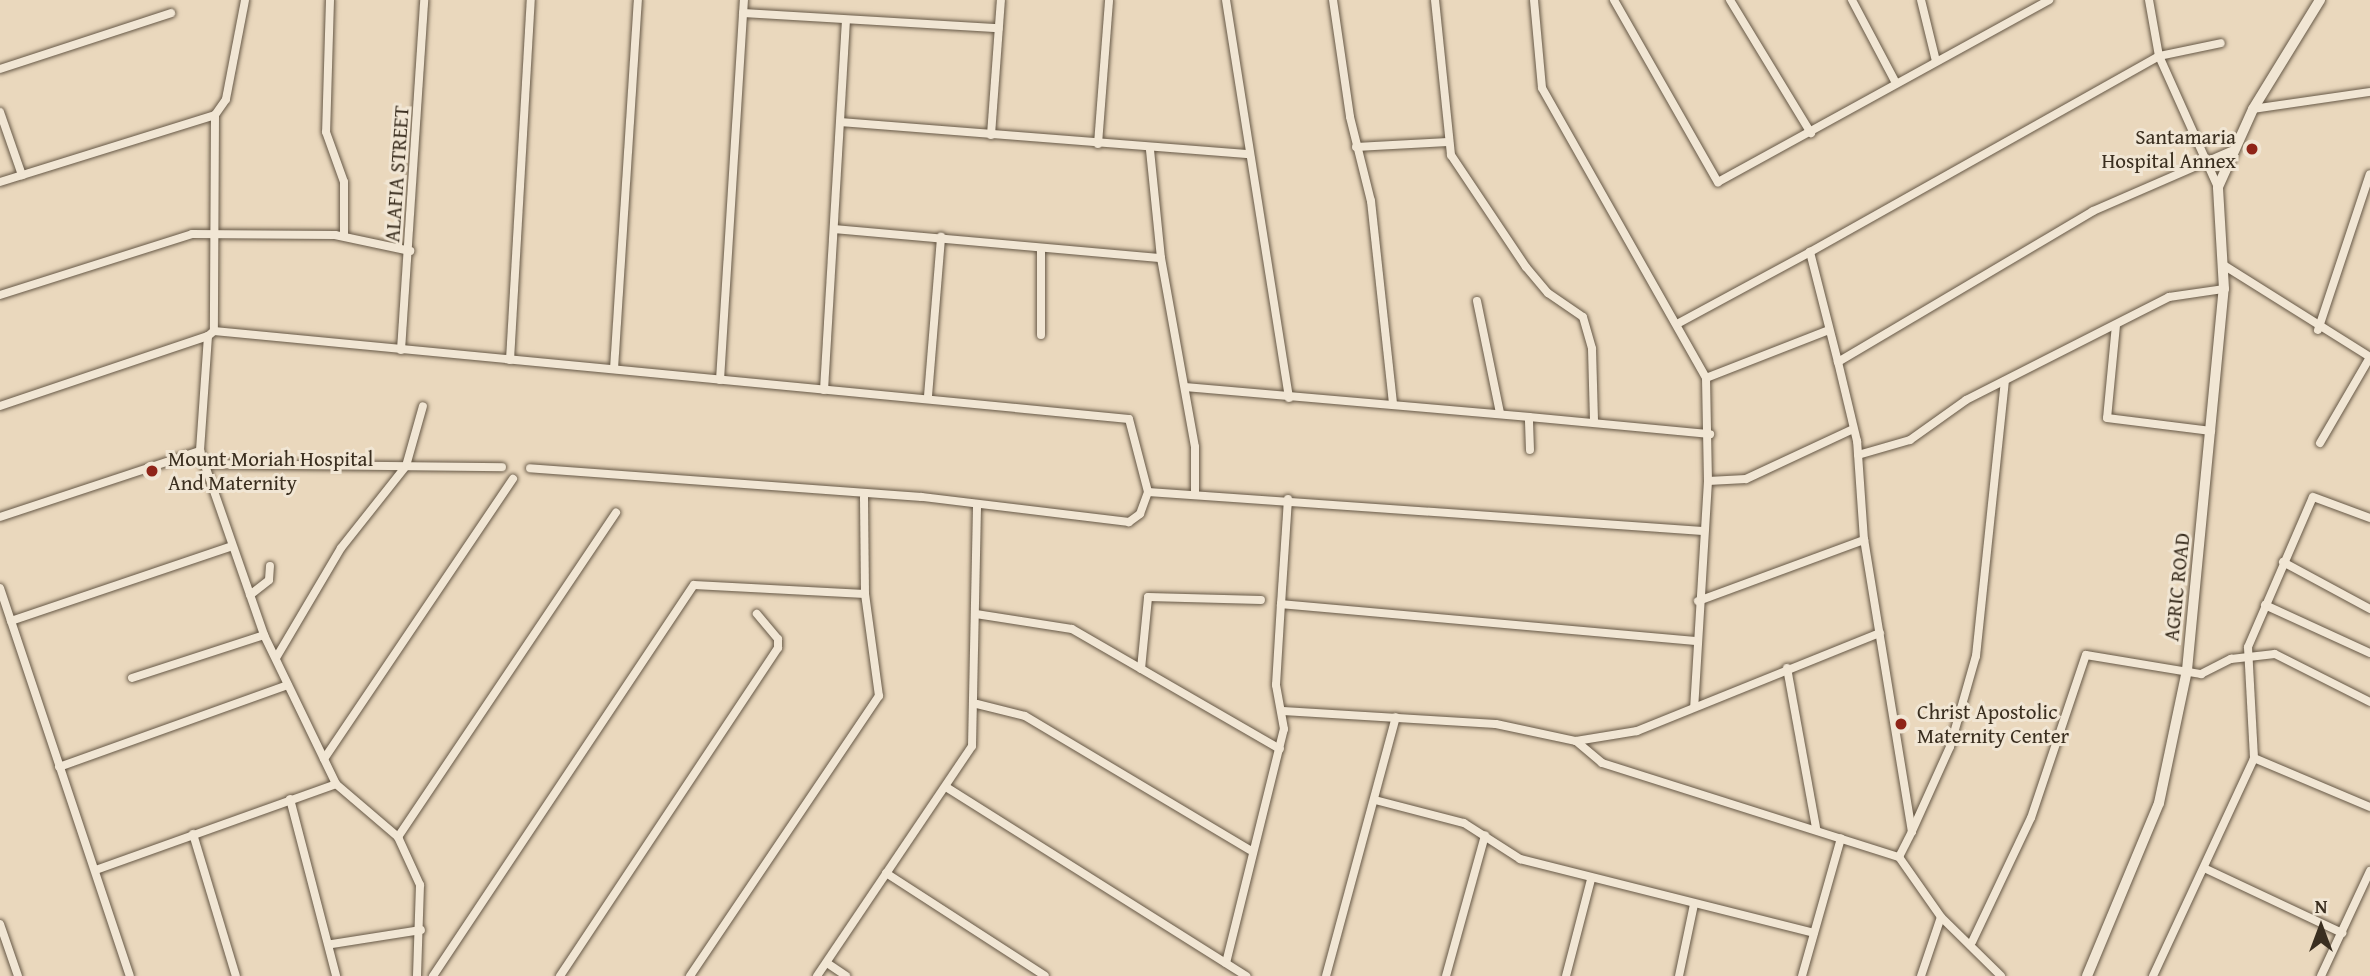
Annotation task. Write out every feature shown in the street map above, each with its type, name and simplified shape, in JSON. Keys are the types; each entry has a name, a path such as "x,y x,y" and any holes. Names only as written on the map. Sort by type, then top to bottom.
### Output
{"street":[{"path":"245,0 226,99 215,116 211,333 200,451 230,547 264,635 336,784 398,837 420,885 421,930 417,976"},
{"path":"330,0 326,132 344,182 344,236"},
{"name":"ALAFIA STREET","path":"401,350 410,251 424,0"},
{"path":"510,360 531,0"},
{"path":"614,369 638,0"},
{"path":"720,380 744,0"},
{"path":"990,135 1001,0"},
{"path":"1098,144 1110,0"},
{"path":"1226,0 1289,398"},
{"path":"1333,0 1356,147 1371,201 1393,405"},
{"path":"1435,0 1448,142 1459,171 1526,267 1548,293 1583,317 1592,349 1594,420"},
{"path":"1534,0 1542,88 1706,378 1710,435 1694,641 1694,707"},
{"path":"1614,0 1718,182 2049,0"},
{"path":"1730,0 1811,133"},
{"path":"1852,0 1896,83"},
{"path":"1921,0 1936,61"},
{"path":"2150,0 2159,56 2218,187"},
{"path":"2218,187 2231,151 2253,108 2320,0"},
{"path":"0,69 171,13"},
{"path":"743,13 846,22 999,28"},
{"path":"824,390 846,22"},
{"path":"1677,324 2159,56 2221,43"},
{"path":"2253,108 2370,92"},
{"path":"0,111 22,174"},
{"path":"0,182 215,116"},
{"path":"840,122 1150,150 1250,153"},
{"path":"1356,147 1448,142"},
{"path":"1150,150 1161,258 1186,387 1195,493"},
{"path":"1838,362 2093,211 2206,158 2231,151"},
{"path":"2318,330 2370,174"},
{"name":"AGRIC ROAD","path":"2087,976 2159,803 2187,670 2224,289 2225,266 2218,187"},
{"path":"835,229 1161,258"},
{"path":"0,295 158,241 212,234 344,236 410,251"},
{"path":"928,396 940,237"},
{"path":"1041,249 1041,335"},
{"path":"1810,252 1858,455 1864,540 1912,832"},
{"path":"2225,266 2318,330 2370,357 2320,443"},
{"path":"1858,455 1910,440 1944,413 2169,298 2224,289"},
{"path":"1477,301 1500,413"},
{"path":"2116,324 2107,418 2211,431"},
{"path":"1706,378 1829,330"},
{"path":"0,406 211,333 824,390 928,396 1129,419 1148,492 1140,514 1129,522 977,505 530,468"},
{"path":"1899,857 1950,747 1976,656 2005,382"},
{"path":"1186,387 1289,398 1594,420 1710,435"},
{"path":"276,658 341,548 406,466 423,406"},
{"path":"1529,417 1530,450"},
{"path":"1708,481 1746,479 1853,429"},
{"path":"0,517 200,451"},
{"path":"203,464 502,467"},
{"path":"324,759 513,479"},
{"path":"1148,492 1288,499 1703,531"},
{"path":"690,976 879,696 864,594 864,497"},
{"path":"2152,976 2254,758 2248,656 2265,605 2313,497 2370,518"},
{"path":"1226,963 1250,850 1280,749 1283,711 1276,685 1288,499"},
{"path":"817,976 972,746 977,704 977,505"},
{"path":"398,837 616,512"},
{"path":"1698,600 1864,540"},
{"path":"10,621 230,547"},
{"path":"2283,562 2370,609"},
{"path":"250,595 269,580 270,566"},
{"path":"433,976 694,585 864,594"},
{"path":"0,588 130,976"},
{"path":"1141,669 1148,597 1261,600"},
{"path":"1281,604 1694,641"},
{"path":"2265,605 2370,653"},
{"path":"560,976 778,648 778,639 757,614"},
{"path":"976,614 1064,625 1280,749"},
{"path":"1283,711 1496,724 1576,741 1637,732 1787,668 1880,633"},
{"path":"132,678 264,635"},
{"path":"1972,942 2031,818 2081,660 2093,653 2201,674 2248,656 2275,654 2370,702"},
{"path":"1787,668 1816,828"},
{"path":"60,767 288,685"},
{"path":"977,704 1025,716 1250,850"},
{"path":"1326,976 1396,717"},
{"path":"1576,741 1614,768 1816,828 1899,857 1941,917 1972,942 2001,976"},
{"path":"2254,758 2370,807"},
{"path":"96,870 336,784"},
{"path":"946,787 1247,976"},
{"path":"290,799 332,944 336,976"},
{"path":"1375,800 1464,823 1520,859 1814,933"},
{"path":"193,834 236,976"},
{"path":"1446,976 1485,835"},
{"path":"1802,976 1841,838"},
{"path":"2204,868 2342,933"},
{"path":"2321,976 2370,871"},
{"path":"886,873 1045,976"},
{"path":"1566,976 1591,879"},
{"path":"1679,976 1694,904"},
{"path":"1921,976 1941,917"},
{"path":"0,925 18,976"},
{"path":"332,944 421,930"},
{"path":"827,963 846,976"}],"place":[{"name":"Santamaria Hospital Annex","path":"2252,149"},
{"name":"Mount Moriah Hospital And Maternity","path":"152,471"},
{"name":"Christ Apostolic Maternity Center","path":"1901,724"}]}
